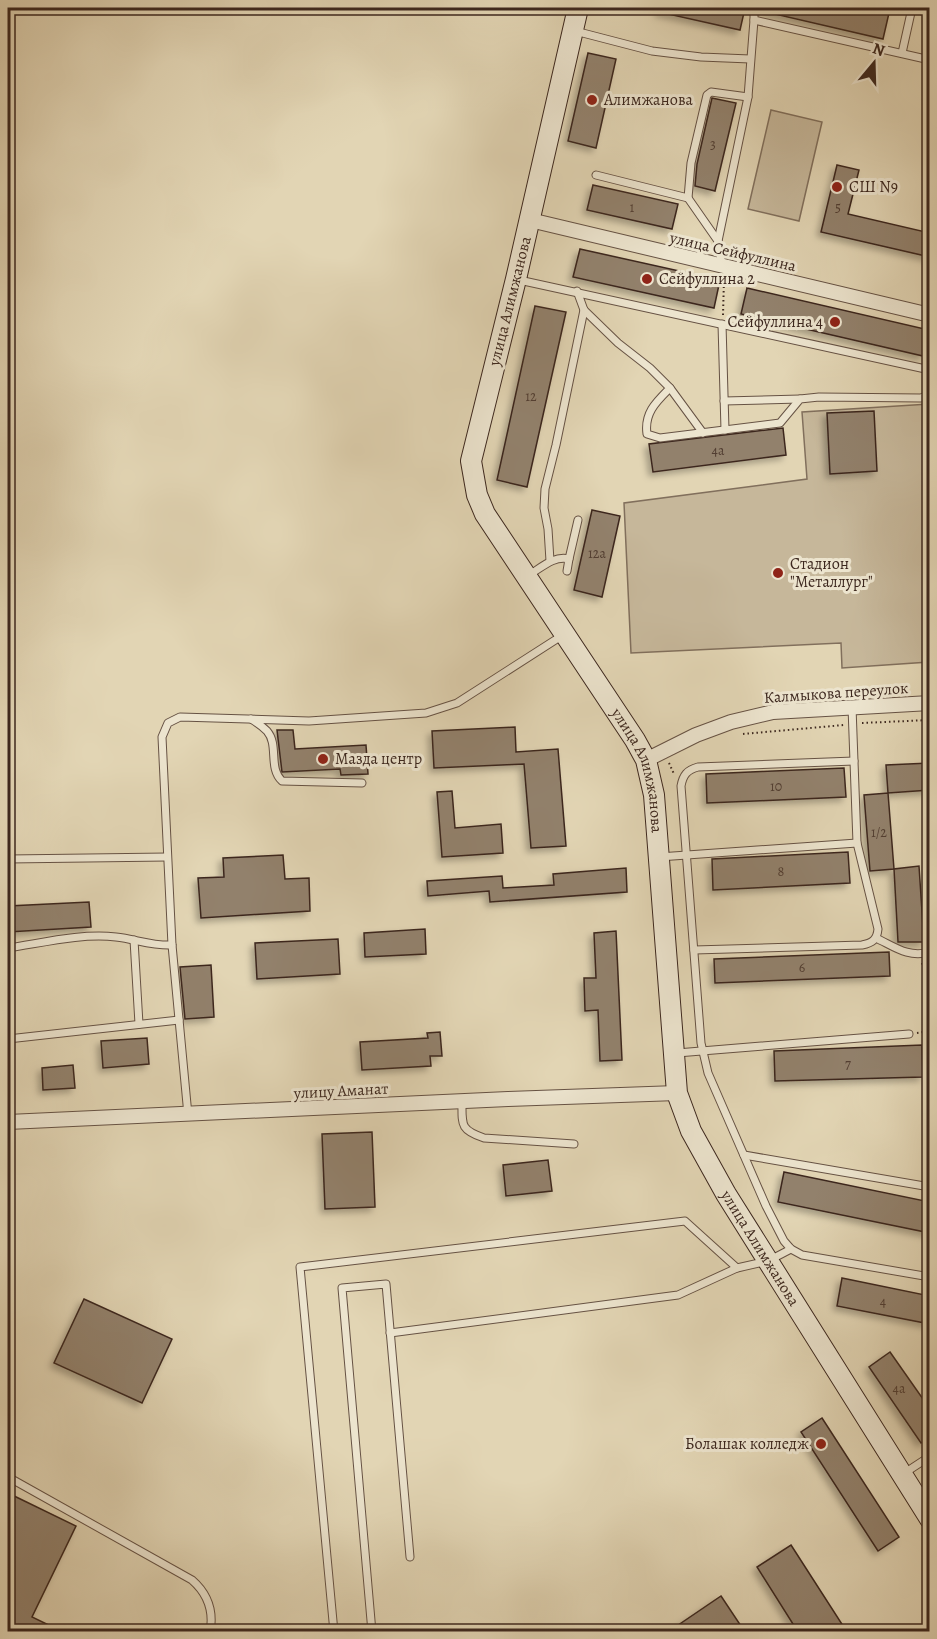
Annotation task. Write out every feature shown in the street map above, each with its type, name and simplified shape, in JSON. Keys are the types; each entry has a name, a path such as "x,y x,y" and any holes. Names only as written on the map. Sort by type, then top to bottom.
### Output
{"street":[{"name":"улица Алимжанова","path":"578,8 530,220 471,461 477,495 486,514 646,760 654,795 677,1093 691,1131 726,1194 930,1519"},
{"name":"улица Сейфуллина","path":"530,220 930,315"},
{"name":"Калмыкова переулок","path":"646,760 696,735 731,722 773,712 930,703"},
{"name":"улицу Аманат","path":"8,1122 677,1093"}],"lane":[{"path":"722,267 718,241 748,97 754,8"},
{"path":"902,53 912,8"},
{"path":"754,20 930,60"},
{"path":"572,31 652,51 701,57 750,59"},
{"path":"718,241 688,198 691,163 707,95 711,92 748,97"},
{"path":"596,175 688,198"},
{"path":"516,279 930,370"},
{"path":"577,291 584,310 670,388 703,432"},
{"path":"550,561 544,508 545,489 584,310"},
{"path":"722,324 725,430"},
{"path":"670,388 650,408 647,434 660,438 780,423 800,399"},
{"path":"724,401 819,397 921,398 930,394"},
{"path":"567,571 579,520"},
{"path":"527,577 550,561 563,557 569,559"},
{"path":"188,1115 172,945 167,857 162,737 171,720 180,717 309,722 426,713 457,703 565,634"},
{"path":"694,950 862,945 871,943 876,938 878,929 857,843 852,707"},
{"path":"251,719 271,737 276,773 282,781 362,783"},
{"path":"854,761 692,769 684,775 681,786 703,1053 708,1073 766,1206 784,1241 791,1249 802,1255 930,1277"},
{"path":"657,857 857,843"},
{"path":"8,859 167,857"},
{"path":"8,948 90,937 115,937 159,945 172,945"},
{"path":"876,938 910,954 920,955 930,952"},
{"path":"134,940 139,1024"},
{"path":"8,1039 179,1020"},
{"path":"674,1053 703,1053 909,1034"},
{"path":"462,1101 462,1125 467,1132 484,1138 574,1144"},
{"path":"744,1155 930,1187"},
{"path":"334,1632 300,1267 686,1221 737,1268"},
{"path":"390,1333 678,1295 737,1268 768,1261 791,1249"},
{"path":"372,1632 342,1288 386,1284 410,1557"},
{"path":"902,1475 929,1458"},
{"path":"8,1477 192,1580 207,1598 211,1611 210,1632"}],"path":[{"path":"722,267 724,282 722,324"},
{"path":"736,735 853,724 930,720"},
{"path":"920,955 930,999"}],"shaded area":[{"path":"771,110 822,122 799,221 748,209"},
{"name":"Стадион \"Металлург\"","path":"929,404 929,662 842,668 841,643 631,653 624,503 807,479 802,412"}],"building":[{"path":"659,8 745,8 740,30 659,12"},
{"path":"766,8 866,8 889,13 883,39 766,12"},
{"name":"Алимжанова","path":"588,53 616,59 596,148 568,141"},
{"path":"712,98 736,103 715,191 695,186 697,164"},
{"path":"837,165 859,170 848,214 930,233 930,257 821,232"},
{"path":"593,185 678,204 672,229 587,210"},
{"name":"Сейфуллина 2","path":"580,249 720,280 714,308 573,277"},
{"name":"Сейфуллина 4","path":"747,288 929,330 923,356 741,314"},
{"path":"535,306 566,312 527,487 497,480"},
{"path":"874,411 877,471 830,474 827,413"},
{"path":"783,428 786,455 653,472 649,444"},
{"path":"592,510 620,516 602,597 574,590"},
{"path":"515,727 516,752 558,749 566,846 531,848 524,764 434,768 432,731"},
{"name":"Мазда центр","path":"277,730 293,730 295,749 366,745 368,774 341,775 340,769 282,772"},
{"path":"930,763 930,790 888,793 886,765"},
{"path":"844,768 846,797 707,803 706,774"},
{"path":"452,791 455,828 501,824 503,853 442,857 437,792"},
{"path":"888,793 894,869 870,871 864,795"},
{"path":"848,852 850,883 713,890 712,859"},
{"path":"283,855 285,879 309,878 310,911 201,918 198,878 224,877 223,858"},
{"path":"919,866 924,942 898,942 894,869"},
{"path":"626,868 627,892 490,902 489,891 428,896 427,881 502,876 503,888 554,885 553,874"},
{"path":"89,902 91,927 8,932 8,906"},
{"path":"425,929 426,954 365,957 364,933"},
{"path":"616,931 622,1060 600,1061 598,1010 585,1011 584,978 596,978 594,933"},
{"path":"338,939 340,974 257,979 255,943"},
{"path":"889,952 890,976 715,983 714,959"},
{"path":"211,965 214,1017 185,1019 180,967"},
{"path":"440,1032 442,1056 430,1056 431,1066 362,1070 360,1042 428,1038 427,1033"},
{"path":"147,1038 149,1064 103,1068 101,1041"},
{"path":"922,1045 923,1077 775,1081 774,1051"},
{"path":"73,1065 75,1088 43,1090 42,1068"},
{"path":"372,1132 375,1207 325,1209 322,1134"},
{"path":"548,1160 552,1191 506,1196 503,1165"},
{"path":"784,1172 930,1202 930,1233 778,1202"},
{"path":"842,1278 930,1296 930,1324 837,1306"},
{"path":"84,1299 172,1339 142,1403 54,1363"},
{"path":"890,1352 930,1409 930,1437 921,1443 869,1367"},
{"path":"822,1418 899,1537 878,1551 801,1432"},
{"path":"8,1493 76,1526 32,1617 63,1632 8,1632"},
{"path":"791,1545 847,1632 798,1632 757,1567"},
{"path":"721,1596 745,1632 668,1632"}],"place":[{"name":"Алимжанова","path":"592,100"},
{"name":"СШ N9","path":"837,187"},
{"name":"Сейфуллина 2","path":"647,279"},
{"name":"Сейфуллина 4","path":"835,322"},
{"name":"Стадион \"Металлург\"","path":"778,573"},
{"name":"Мазда центр","path":"323,759"},
{"name":"Болашак колледж","path":"821,1444"}]}
